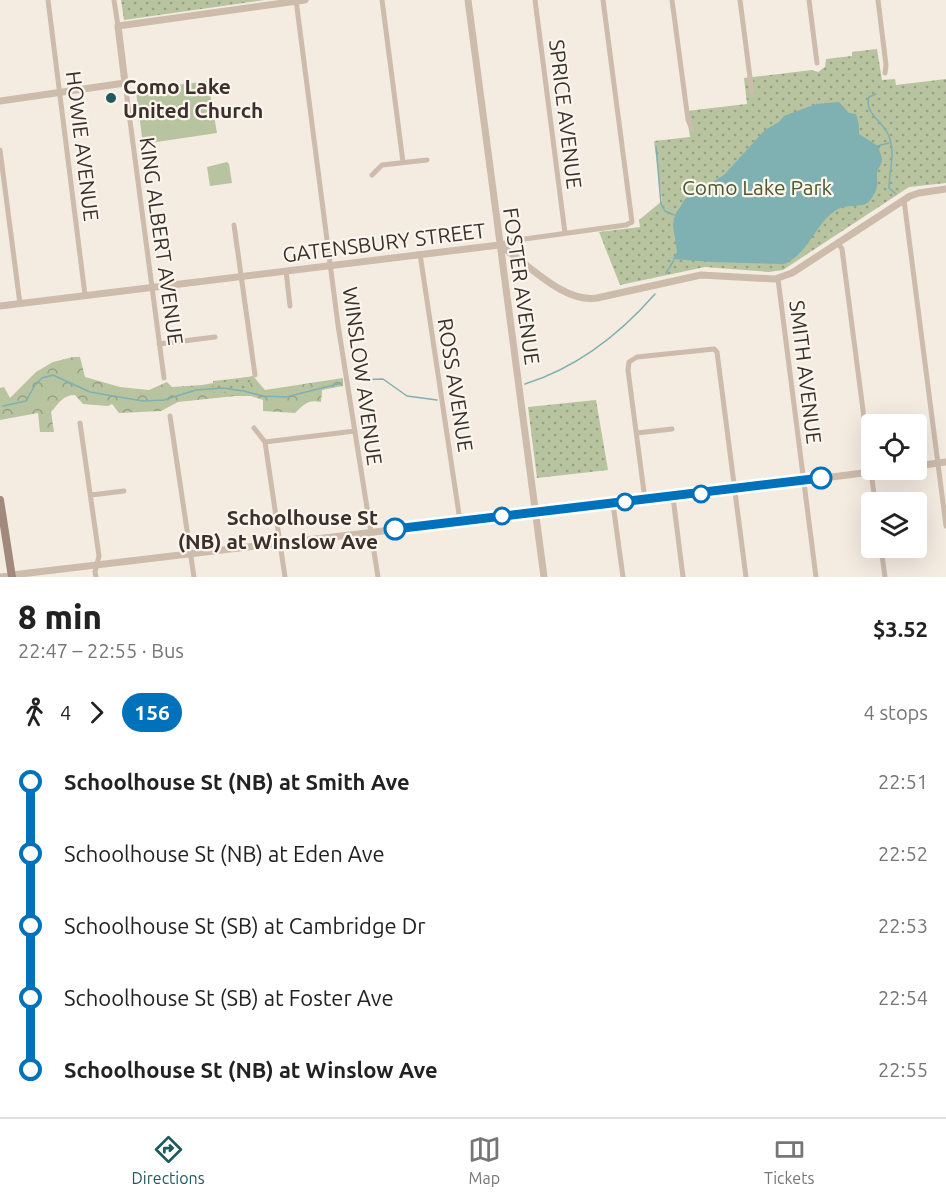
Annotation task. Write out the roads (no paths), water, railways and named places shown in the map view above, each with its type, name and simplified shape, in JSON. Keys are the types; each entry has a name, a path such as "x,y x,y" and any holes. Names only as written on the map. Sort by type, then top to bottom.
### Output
{"main road":[{"path":"0,500 12,576"}],"street":[{"name":"HOWIE AVENUE","path":"48,0 85,295"},
{"name":"KING ALBERT AVENUE","path":"114,0 164,378"},
{"path":"118,26 305,0"},
{"path":"382,0 403,162"},
{"name":"FOSTER AVENUE","path":"468,0 544,577"},
{"name":"SPRICE AVENUE","path":"535,0 565,233"},
{"path":"499,244 532,237 631,224 603,0"},
{"path":"672,0 688,120 692,129"},
{"path":"740,0 752,93"},
{"path":"809,0 817,63"},
{"path":"878,0 885,73"},
{"name":"WINSLOW AVENUE","path":"296,1 331,265 378,577"},
{"path":"0,100 124,83"},
{"path":"0,150 20,304"},
{"path":"372,175 382,165 427,160"},
{"path":"778,279 792,273 917,193 946,189"},
{"path":"904,200 942,463 946,526"},
{"path":"234,225 255,375"},
{"path":"838,243 842,249 864,414"},
{"name":"GATENSBURY STREET","path":"0,306 499,244 564,292 581,298 597,298 706,275 778,279"},
{"name":"ROSS AVENUE","path":"420,254 460,521"},
{"path":"286,271 290,306"},
{"name":"SMITH AVENUE","path":"778,279 816,577"},
{"path":"159,344 215,337"},
{"path":"714,349 720,343"},
{"path":"645,500 628,370 629,362 637,357 714,349 717,352 746,577"},
{"path":"170,416 194,577"},
{"path":"80,423 99,556 96,577"},
{"path":"254,428 265,442 285,577"},
{"path":"637,433 672,429"},
{"path":"265,442 355,431"},
{"path":"927,465 942,463"},
{"path":"0,576 673,497 861,472"},
{"path":"91,495 124,491"},
{"path":"673,497 683,577"},
{"path":"613,504 622,577"},
{"path":"882,558 885,577"}],"water":[{"path":"839,102 849,113 856,114 859,134 878,146 881,155 882,162 877,173 877,188 869,202 838,209 830,215 800,253 784,264 673,259 677,252 673,225 675,215 685,199 724,175 765,130 779,122 784,116 816,104"}],"waterway":[{"path":"876,94 869,97 868,102 871,112 890,139 892,153 889,188 896,194"},
{"path":"877,146 889,143"},
{"path":"656,146 661,204 665,211 674,215"},
{"path":"666,273 674,260"},
{"path":"525,384 562,369 596,348 627,323 655,294"},
{"path":"3,406 26,401 42,378 53,375 90,392 143,401 164,400 196,390 223,388 263,396 286,397 342,383"},
{"path":"357,380 383,379 407,396 437,400"}],"place":[{"name":"Como Lake United Church","path":"111,98"},
{"name":"Schoolhouse St (NB) at Winslow Ave","path":"395,529"}],"park label":[{"name":"Como Lake Park","path":"757,187"}]}
